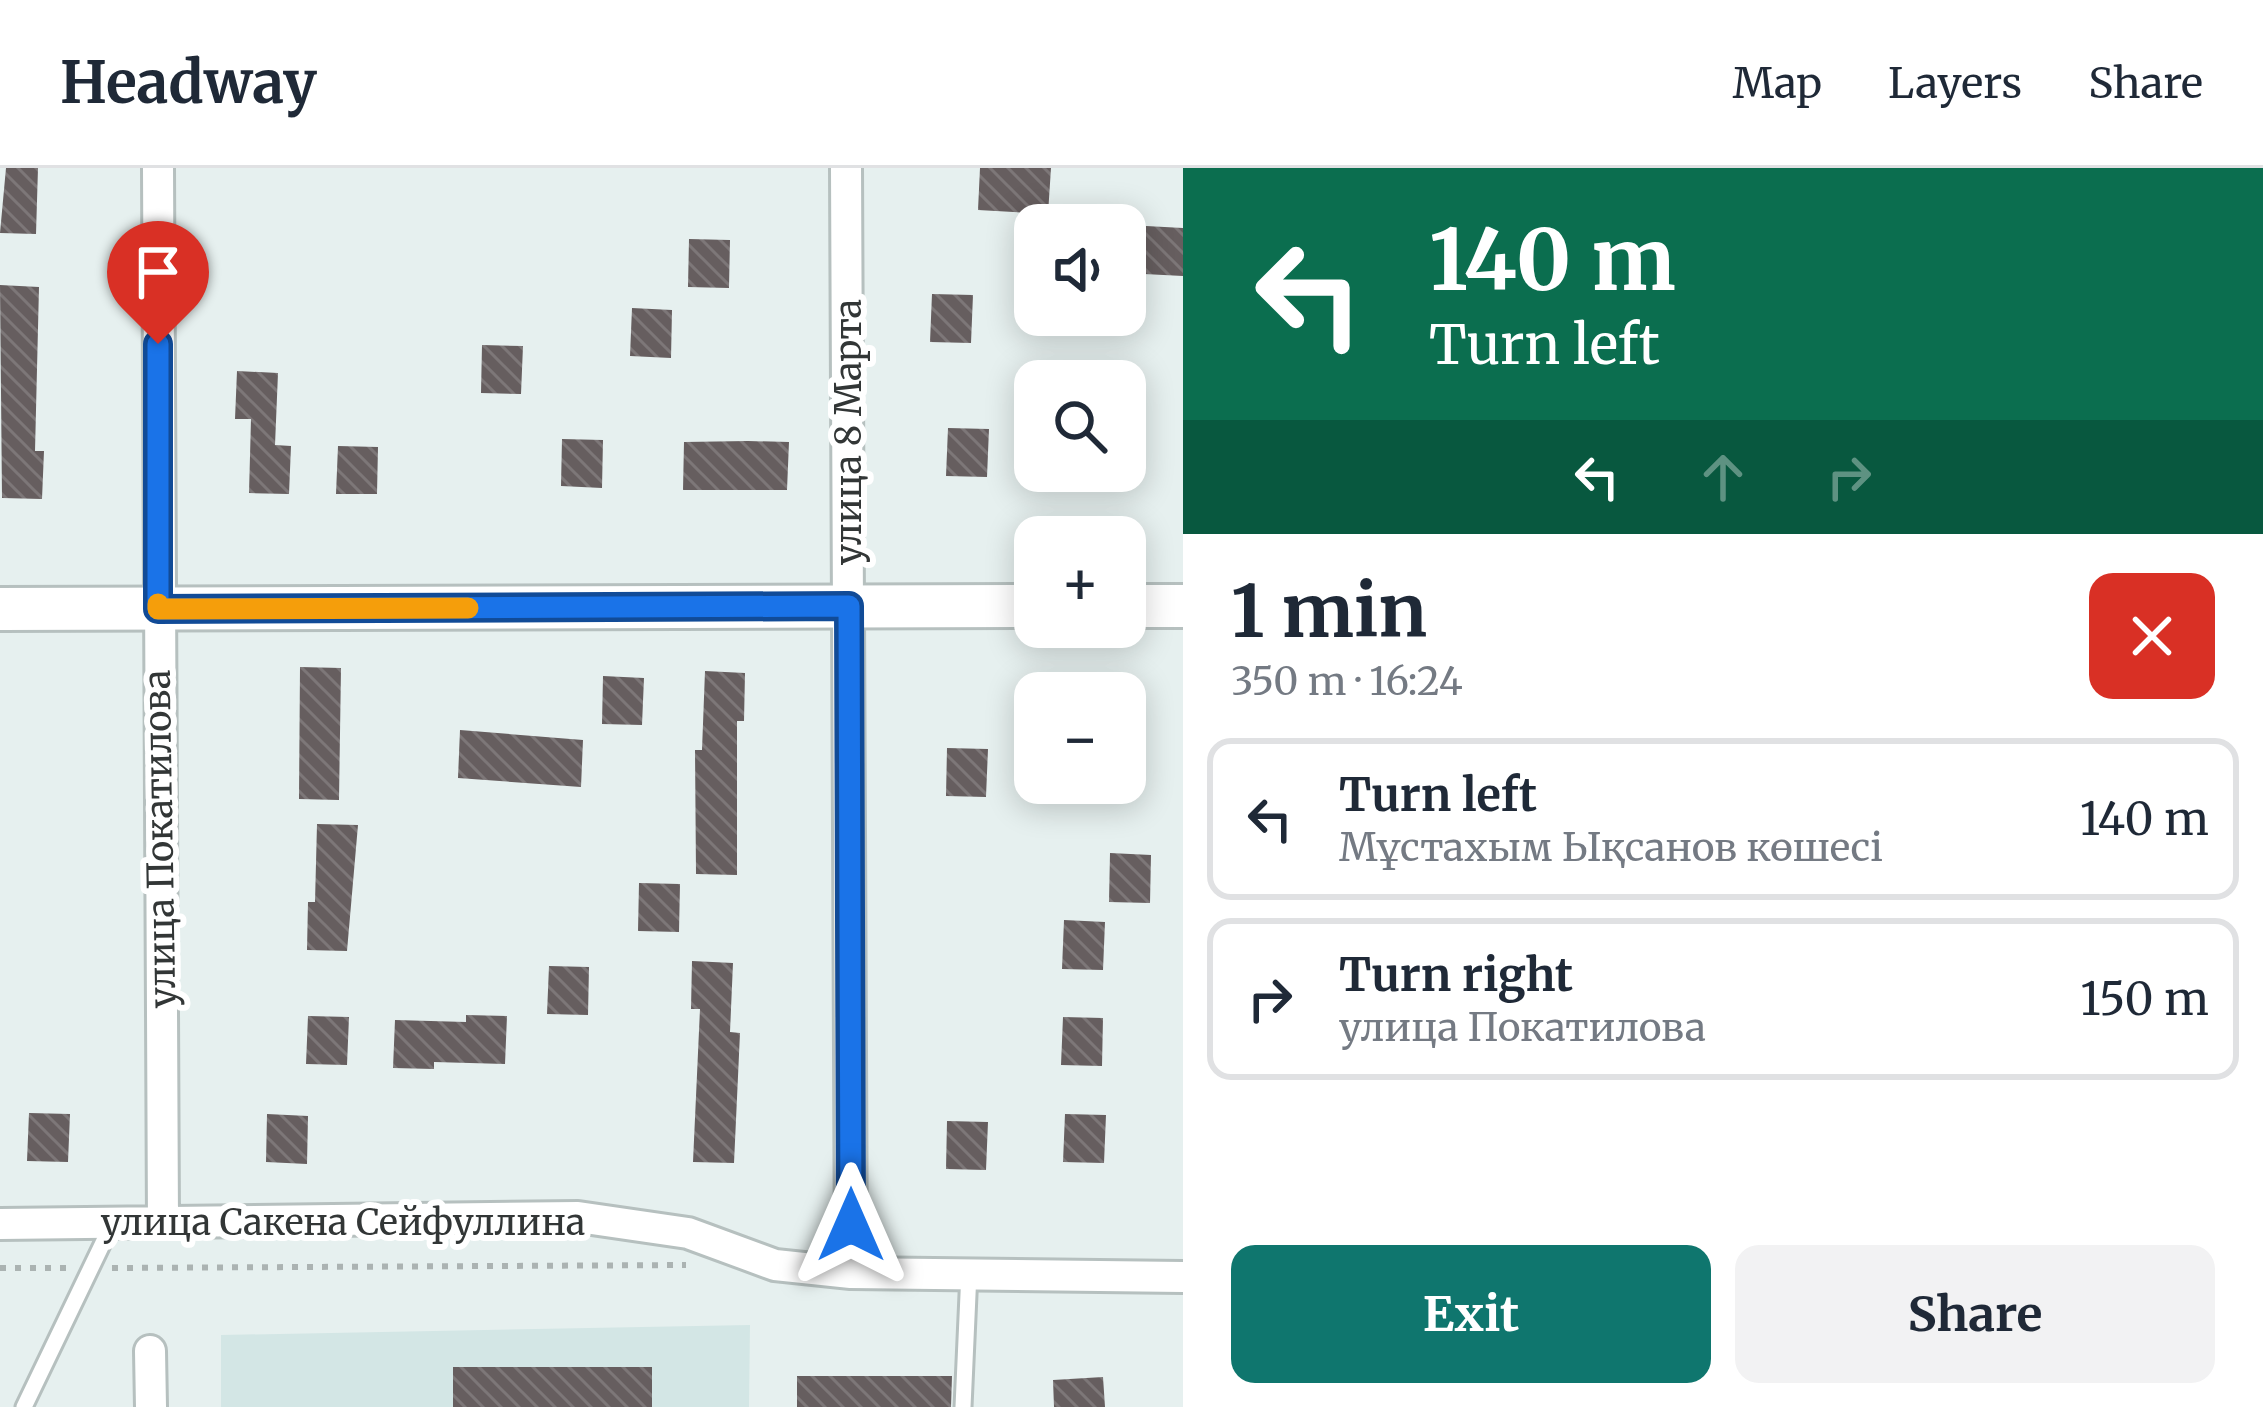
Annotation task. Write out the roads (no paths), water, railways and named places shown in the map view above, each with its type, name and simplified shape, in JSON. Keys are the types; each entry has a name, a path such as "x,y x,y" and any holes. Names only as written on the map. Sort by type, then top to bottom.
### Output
{"street":[{"name":"улица Покатилова","path":"158,168 163,1222"},
{"name":"улица 8 Марта","path":"846,168 851,1273"},
{"path":"0,609 1014,606"},
{"path":"1146,606 1183,606"},
{"name":"улица Сакена Сейфуллина","path":"0,1224 578,1217 688,1233 775,1265 851,1273 969,1270 1183,1277"},
{"path":"150,1351 151,1407"}],"lane":[{"path":"24,1407 113,1222"},
{"path":"963,1407 969,1270"}]}
